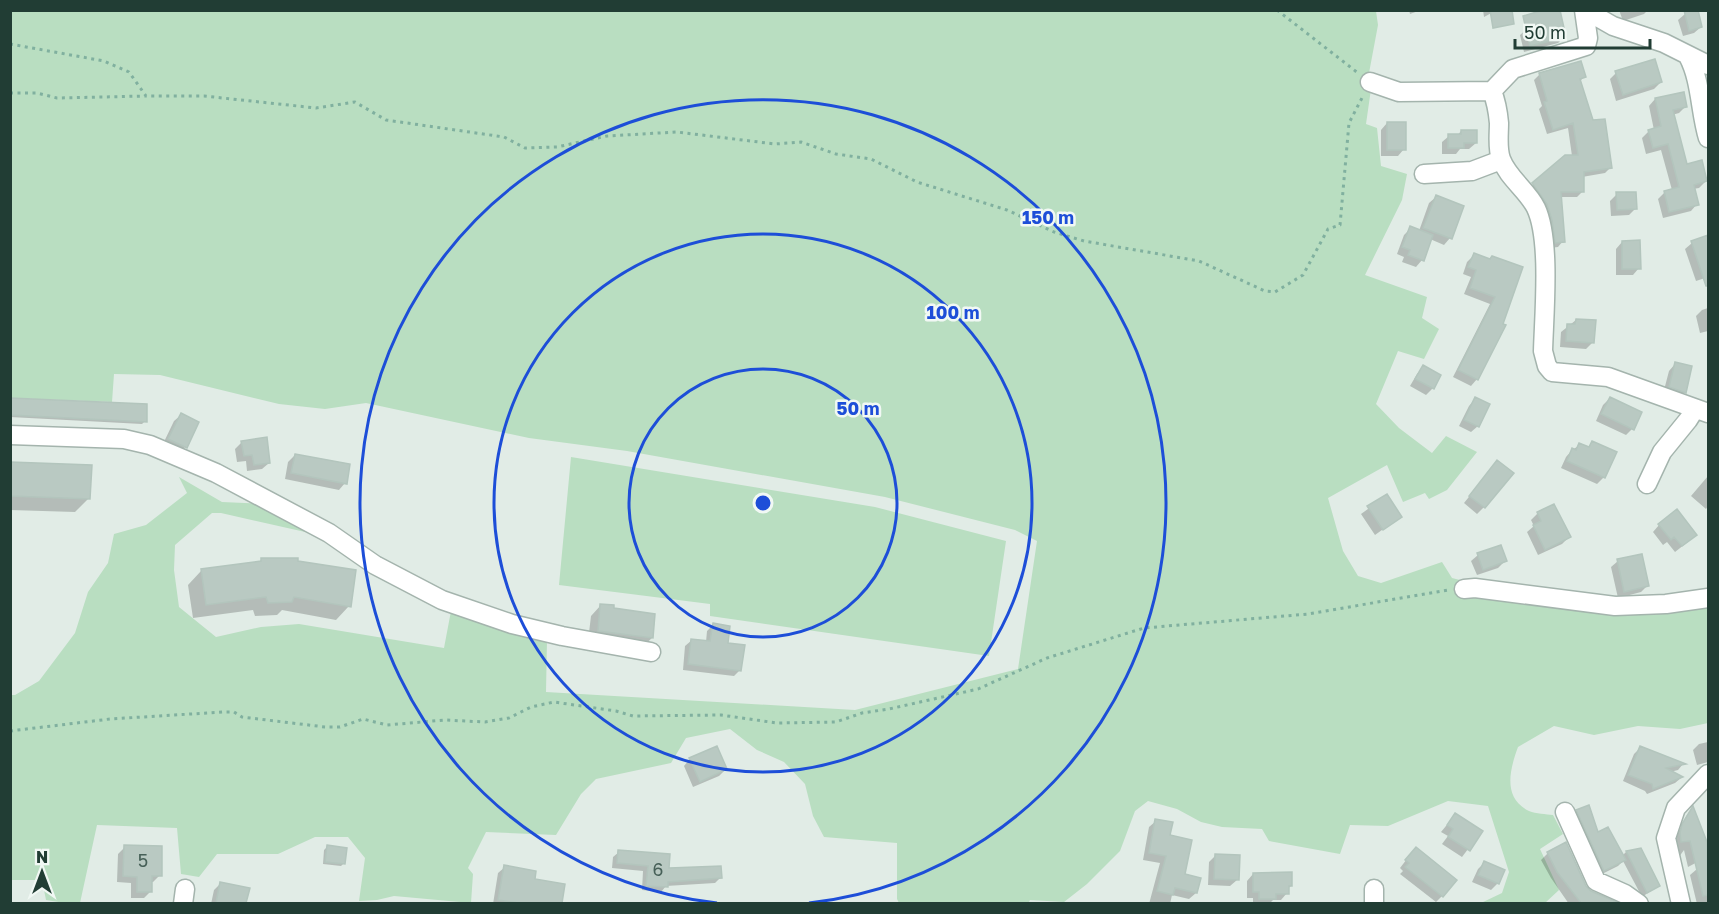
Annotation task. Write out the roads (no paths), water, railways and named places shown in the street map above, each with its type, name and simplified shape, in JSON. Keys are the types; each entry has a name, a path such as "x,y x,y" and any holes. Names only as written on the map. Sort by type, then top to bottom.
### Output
{"street":[{"path":"1585,10 1613,26 1664,43 1708,65"},
{"path":"1370,82 1399,92 1492,91 1513,69 1586,46 1588,38 1585,10"},
{"path":"1688,56 1696,69 1696,83 1708,138"},
{"path":"1492,91 1502,160 1514,180 1535,206 1541,221 1544,245 1543,351 1547,366 1552,372 1608,377 1702,411"},
{"path":"1424,174 1472,171 1502,160"},
{"path":"1647,484 1662,452 1688,420 1702,411"},
{"path":"10,435 124,439 150,445 216,473 329,533 375,565 442,600 512,624 562,636 651,652"},
{"path":"1464,589 1475,588 1615,606 1666,604 1708,598"},
{"path":"1682,903 1666,838 1676,808 1708,774"},
{"path":"1565,812 1596,881 1639,903"}]}
